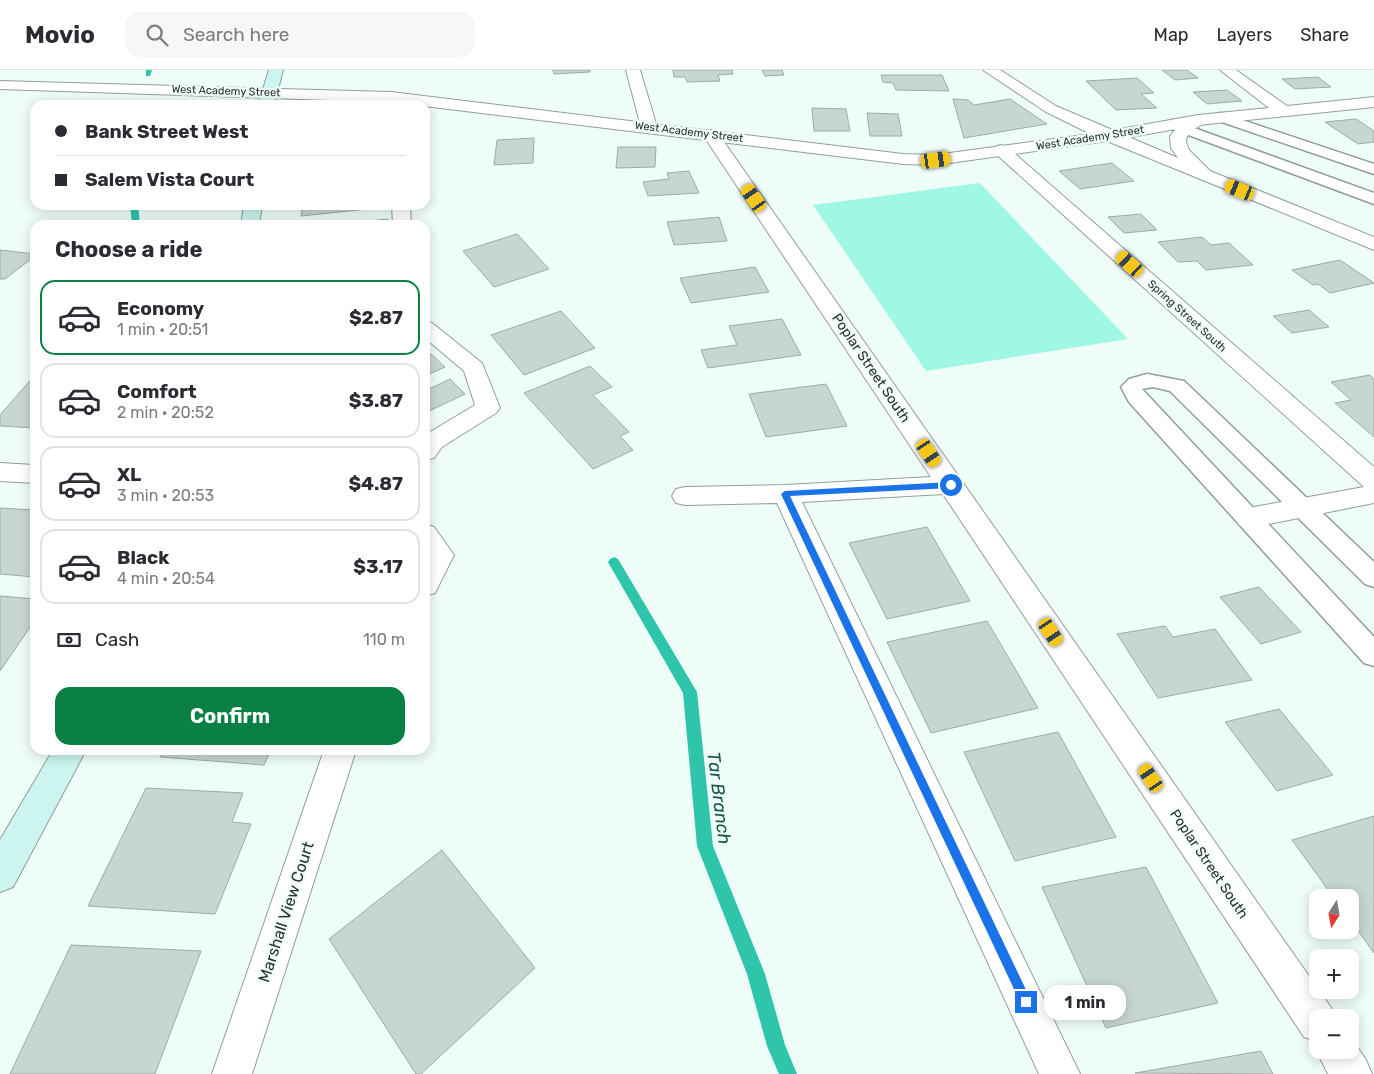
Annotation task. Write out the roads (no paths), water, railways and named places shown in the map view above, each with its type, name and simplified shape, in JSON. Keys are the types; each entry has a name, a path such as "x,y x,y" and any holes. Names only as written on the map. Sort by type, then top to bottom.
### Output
{"main road":[{"path":"267,98 276,70"},
{"path":"0,874 67,755"}],"street":[{"path":"633,70 649,127"},
{"path":"990,70 1052,109 1109,136 1374,244"},
{"path":"1227,70 1282,110"},
{"name":"West Academy Street","path":"0,85 267,98 391,97 417,100"},
{"name":"West Academy Street","path":"430,102 903,159 936,160 1178,127"},
{"path":"1207,176 1184,156 1178,146 1178,127 1198,120 1221,117 1374,102"},
{"name":"Poplar Street South","path":"711,135 1309,1010"},
{"name":"Spring Street South","path":"1001,150 1374,481"},
{"path":"430,331 474,368 488,408 433,441 430,445"},
{"path":"0,472 30,474"},
{"path":"685,496 785,494 951,485"},
{"path":"785,494 1060,1074"},
{"path":"1248,518 1374,494"},
{"path":"430,541 440,555 430,575"},
{"name":"Marshall View Court","path":"232,1074 338,755"},
{"path":"1342,1059 1352,1074"}],"lane":[{"path":"1221,117 1374,169"},
{"path":"1178,127 1374,199"},
{"path":"1374,577 1177,386 1150,381 1136,383 1131,387 1136,396 1374,655"}],"waterway":[{"name":"Tar Branch","path":"148,75 149,70"},
{"name":"Tar Branch","path":"134,210 136,220"},
{"name":"Tar Branch","path":"614,562 690,692 705,846 756,974 776,1046 788,1074"}]}
